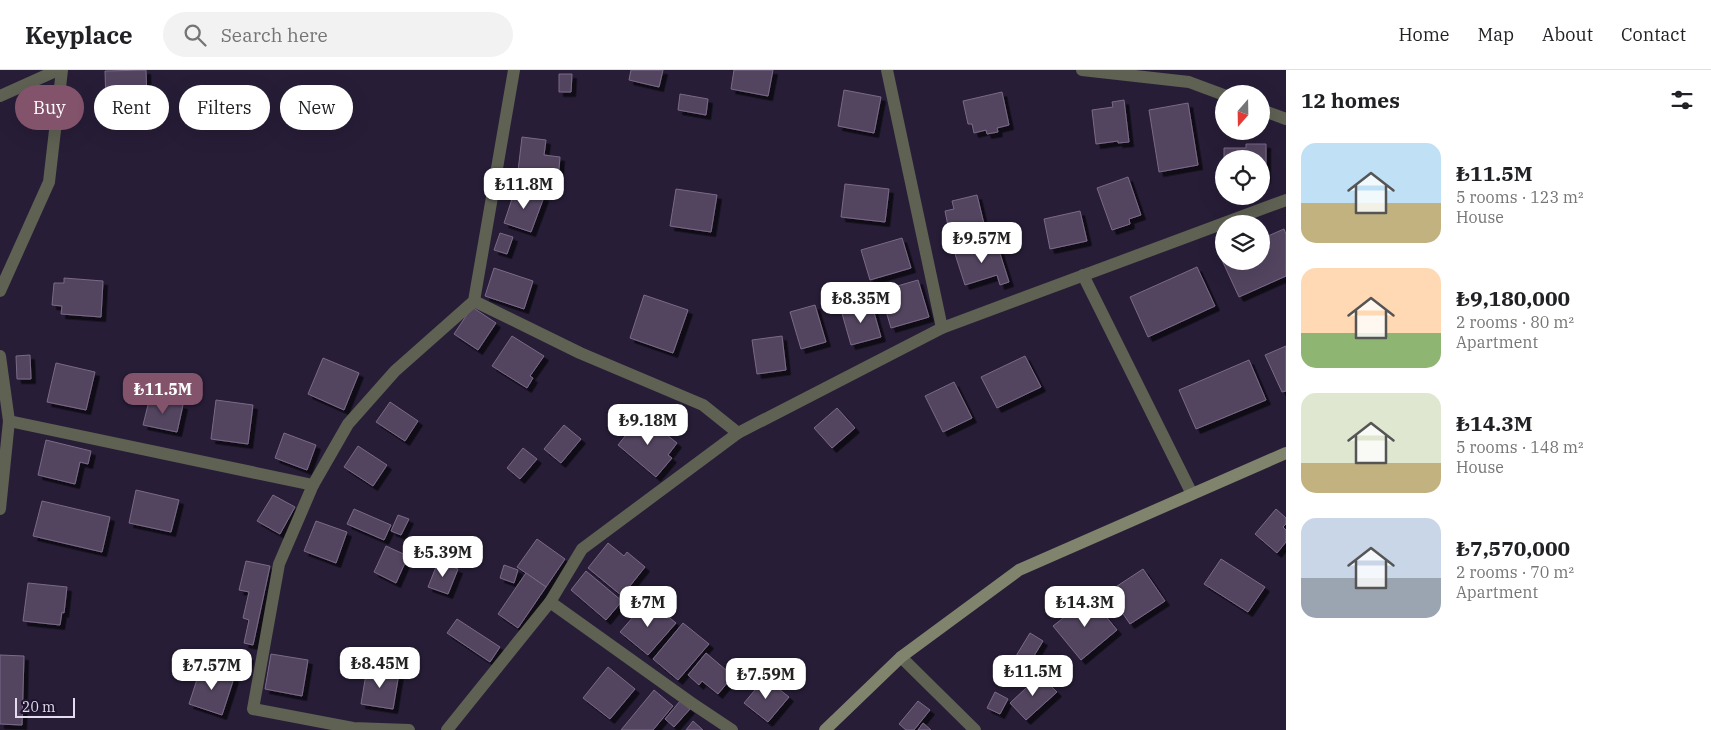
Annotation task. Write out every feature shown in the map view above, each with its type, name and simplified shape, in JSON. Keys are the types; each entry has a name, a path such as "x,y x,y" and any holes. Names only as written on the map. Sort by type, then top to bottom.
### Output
{"street":[{"path":"0,96 60,70 49,182 0,290"},
{"path":"409,730 353,728 253,709 279,564 313,485 348,424 395,371 474,301 514,70"},
{"path":"887,70 942,328"},
{"path":"1082,70 1189,82 1215,92"},
{"path":"1270,113 1286,119"},
{"path":"447,730 550,602 582,549 738,434 942,328 1286,200"},
{"path":"1083,275 1192,494"},
{"path":"474,301 580,353 703,405 738,434"},
{"path":"0,356 8,421 0,509"},
{"path":"8,421 313,485"},
{"path":"825,730 901,657 1019,570 1286,452"},
{"path":"550,602 732,730"},
{"path":"901,657 975,730"}],"building":[{"path":"146,70 146,85 105,85 105,71"},
{"path":"631,70 663,70 659,87 629,80"},
{"path":"734,70 773,70 768,96 731,89"},
{"path":"559,74 572,74 571,92 559,92"},
{"path":"844,90 881,97 874,133 838,126"},
{"path":"1002,92 1009,125 997,128 998,132 987,134 986,130 974,133 972,124 968,124 963,101"},
{"path":"680,94 708,99 706,115 678,110"},
{"path":"1124,100 1129,142 1118,143 1118,141 1096,144 1092,110 1113,107 1112,102"},
{"path":"1188,103 1198,165 1159,172 1149,110"},
{"path":"522,137 546,140 544,155 560,157 558,180 541,178 541,174 518,171"},
{"path":"1246,144 1266,144 1266,150 1224,150 1224,148 1246,148"},
{"path":"1128,177 1141,215 1129,219 1130,224 1112,230 1097,188"},
{"path":"845,184 889,189 885,222 841,217"},
{"path":"516,187 544,197 531,232 504,223"},
{"path":"676,189 717,195 711,232 670,226"},
{"path":"977,195 984,224 968,227 969,231 962,233 961,229 949,231 945,211 954,209 952,201"},
{"path":"1080,211 1087,241 1050,249 1044,219"},
{"path":"1284,229 1286,234 1286,276 1239,297 1227,270 1270,270 1270,235"},
{"path":"500,233 513,237 507,254 494,250"},
{"path":"902,238 911,268 870,280 861,250"},
{"path":"996,241 1009,282 1000,285 997,275 965,285 955,254"},
{"path":"1197,267 1215,306 1148,337 1130,297"},
{"path":"494,268 533,281 524,309 485,296"},
{"path":"64,278 103,281 101,317 61,314 62,306 52,305 54,283 64,283"},
{"path":"918,280 929,317 891,328 880,291"},
{"path":"644,295 688,310 673,353 630,338"},
{"path":"871,302 881,337 851,345 841,310"},
{"path":"815,305 826,342 801,349 790,312"},
{"path":"472,307 496,323 478,350 454,334"},
{"path":"512,336 544,356 530,376 533,378 527,388 492,366"},
{"path":"782,336 786,370 757,374 752,340"},
{"path":"1286,346 1286,391 1282,392 1265,355"},
{"path":"30,355 31,379 17,379 16,356"},
{"path":"1025,356 1041,387 997,408 981,377"},
{"path":"323,358 359,373 344,410 308,394"},
{"path":"1249,360 1266,400 1196,429 1179,390"},
{"path":"56,363 95,372 86,410 47,402"},
{"path":"954,382 972,418 943,432 925,396"},
{"path":"150,397 183,405 177,432 143,425"},
{"path":"216,400 253,405 248,444 211,439"},
{"path":"390,402 418,421 405,441 376,422"},
{"path":"837,408 855,428 832,448 814,428"},
{"path":"642,415 677,443 668,455 672,458 656,477 618,445"},
{"path":"564,425 581,439 561,463 544,449"},
{"path":"284,433 316,445 307,470 275,458"},
{"path":"46,440 91,451 88,464 80,462 75,484 38,475"},
{"path":"358,446 387,465 373,486 344,467"},
{"path":"523,448 537,459 520,479 507,468"},
{"path":"136,490 179,500 171,532 129,523"},
{"path":"273,495 295,507 280,534 257,521"},
{"path":"42,501 110,517 102,552 33,536"},
{"path":"354,509 391,525 384,540 347,524"},
{"path":"1276,509 1286,518 1286,524 1283,527 1286,530 1286,542 1277,553 1255,534"},
{"path":"398,515 409,519 401,535 391,531"},
{"path":"316,521 347,532 336,563 304,551"},
{"path":"537,539 565,559 546,587 517,567"},
{"path":"608,543 624,556 627,552 645,567 622,596 588,568"},
{"path":"386,546 408,556 396,583 374,572"},
{"path":"1221,559 1265,587 1248,612 1204,584"},
{"path":"246,561 270,566 253,645 244,643 249,620 243,618 249,592 239,590"},
{"path":"438,562 458,569 448,594 428,587"},
{"path":"504,565 518,570 514,583 500,578"},
{"path":"1143,569 1165,601 1130,624 1108,592"},
{"path":"586,571 622,601 606,620 571,590"},
{"path":"526,573 546,587 518,628 498,614"},
{"path":"28,583 67,587 64,613 62,612 60,625 23,621"},
{"path":"1090,597 1117,630 1081,660 1053,626"},
{"path":"648,600 676,623 648,655 620,632"},
{"path":"457,619 500,647 490,662 447,633"},
{"path":"683,623 709,644 678,680 653,659"},
{"path":"1030,633 1043,641 1029,664 1016,656"},
{"path":"229,652 249,656 246,670 226,666"},
{"path":"706,653 733,676 718,694 702,681 699,685 688,675"},
{"path":"271,654 308,660 302,696 265,689"},
{"path":"0,655 24,656 22,725 0,724"},
{"path":"201,667 234,678 222,715 189,704"},
{"path":"608,667 635,689 610,719 583,698"},
{"path":"367,668 399,673 393,709 361,704"},
{"path":"1040,675 1057,692 1026,720 1010,703"},
{"path":"765,678 789,697 768,722 744,703"},
{"path":"654,690 673,706 653,730 621,730"},
{"path":"995,692 1008,699 1000,714 987,708"},
{"path":"680,701 690,709 674,727 665,719"},
{"path":"918,701 930,710 914,730 906,730 899,724"},
{"path":"693,721 703,730 686,730"},
{"path":"923,723 931,730 918,730"}]}
